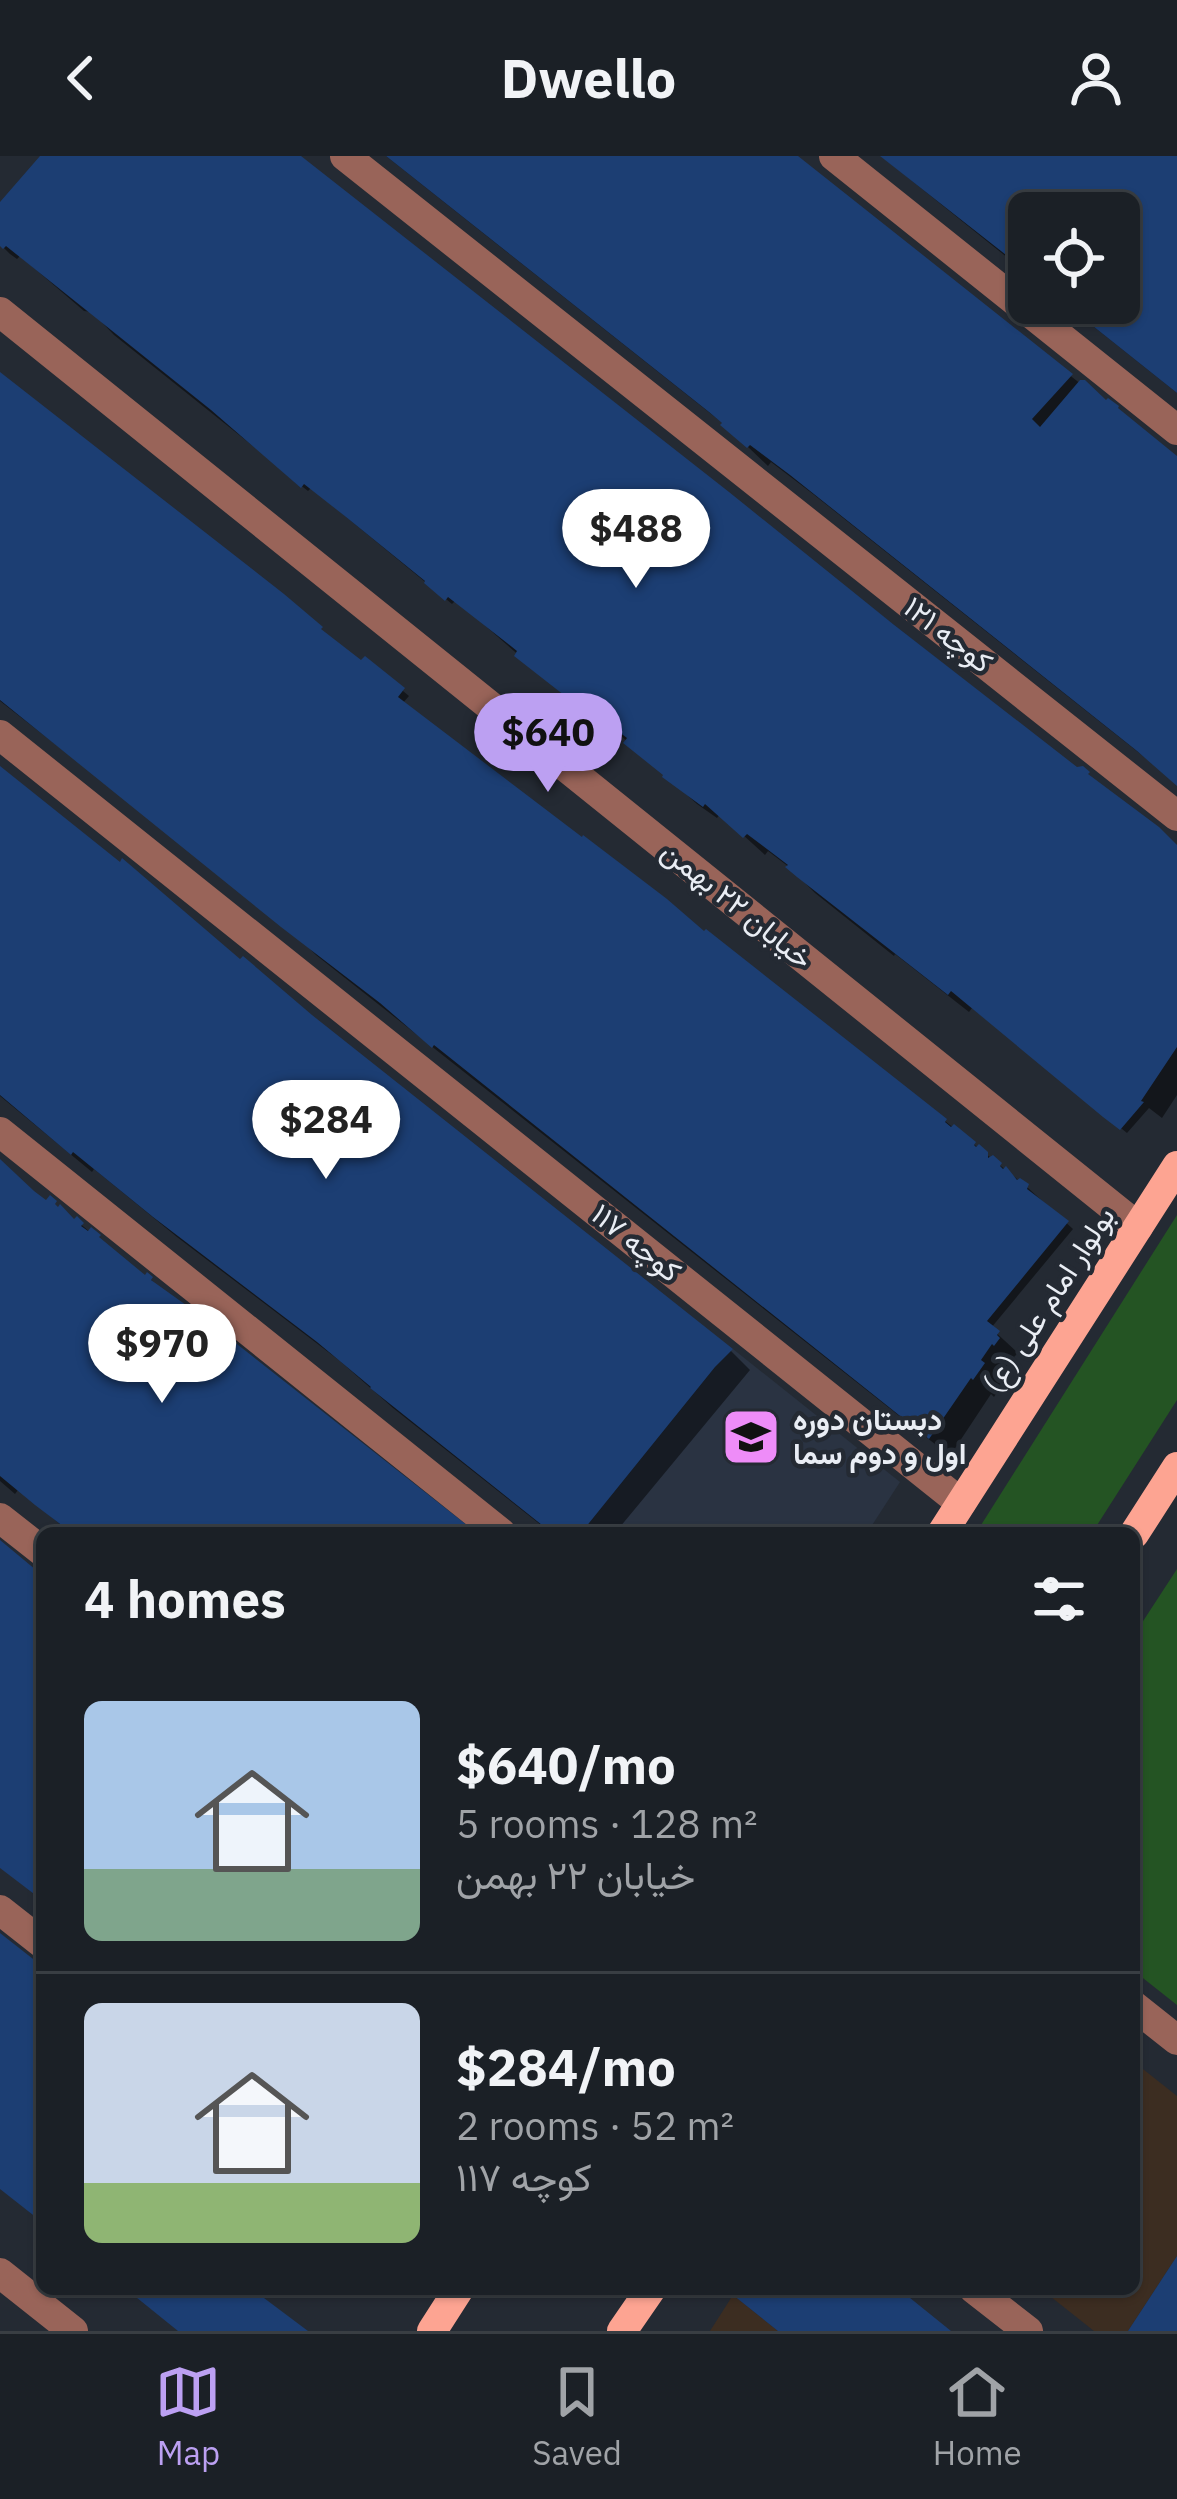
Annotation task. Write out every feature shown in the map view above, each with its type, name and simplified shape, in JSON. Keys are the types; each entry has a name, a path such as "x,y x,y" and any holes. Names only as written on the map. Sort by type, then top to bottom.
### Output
{"main road":[{"name":"بولوار امام علی (ع)","path":"946,1527 1177,1166"},
{"path":"1139,1527 1176,1471"},
{"path":"432,2331 455,2295"},
{"path":"622,2331 647,2295"}],"street":[{"name":"کوچه ۱۲۱","path":"345,156 1177,816"},
{"path":"834,156 1177,430"},
{"name":"خیابان ۲۲ بهمن","path":"0,311 1138,1227"},
{"name":"کوچه ۱۱۷","path":"0,735 961,1503"},
{"path":"0,1132 494,1527"},
{"path":"0,1518 36,1546"},
{"path":"0,1910 36,1938"},
{"path":"1140,2011 1177,2040"},
{"path":"0,2273 74,2331"},
{"path":"982,2295 1028,2331"}],"shaded area":[{"name":"دبستان دوره اول و دوم سما","path":"733,1349 900,1482 871,1527 586,1527"},
{"path":"1140,2067 1177,2096 1177,2256 1128,2331 1094,2331 1049,2295 1140,2295"},
{"path":"733,2295 778,2331 710,2331"}],"green space":[{"path":"1177,1215 1177,1400 1096,1527 980,1527"},
{"path":"1177,1569 1177,2005 1140,1976 1140,1626"}],"building":[{"path":"40,156 301,156 893,624 1159,827 1177,845 1177,1047 1144,1102 1120,1130 951,991 948,995 797,877 785,867 788,865 747,834 743,838 705,804 703,807 662,777 623,743 627,738 514,656 517,651 507,643 448,597 445,601 6,246 3,249 0,202"},
{"path":"386,156 798,156 1073,374 1032,419 1040,427 1080,380 1119,406 1177,456 1177,786 790,475 750,445 747,448 709,412"},
{"path":"880,156 1177,156 1177,393 1090,324 1140,324 1140,192 1008,192 1008,257"},
{"path":"0,372 284,594 321,629 405,688 398,697 706,929 947,1119 951,1127 954,1124 976,1147 979,1144 988,1158 993,1155 1003,1169 1006,1166 1017,1180 1029,1184 1027,1189 1069,1221 987,1321 1000,1331 1000,1338 929,1439 0,700"},
{"path":"0,766 120,862 122,858 240,959 243,956 733,1349 586,1527 544,1527 0,1095"},
{"path":"0,1159 34,1191 46,1200 50,1195 58,1207 60,1204 84,1223 81,1226 88,1231 91,1227 151,1280 469,1527 64,1527 0,1476"},
{"path":"0,1540 36,1570 36,1895 0,1868"},
{"path":"0,1933 36,1961 36,2217 0,2189"},
{"path":"1177,2256 1177,2331 1128,2331 1147,2302"},
{"path":"133,2295 260,2295 308,2331 178,2331"},
{"path":"733,2295 906,2295 951,2331 778,2331"}],"place":[{"name":"دبستان دوره اول و دوم سما","path":"751,1437"}]}
